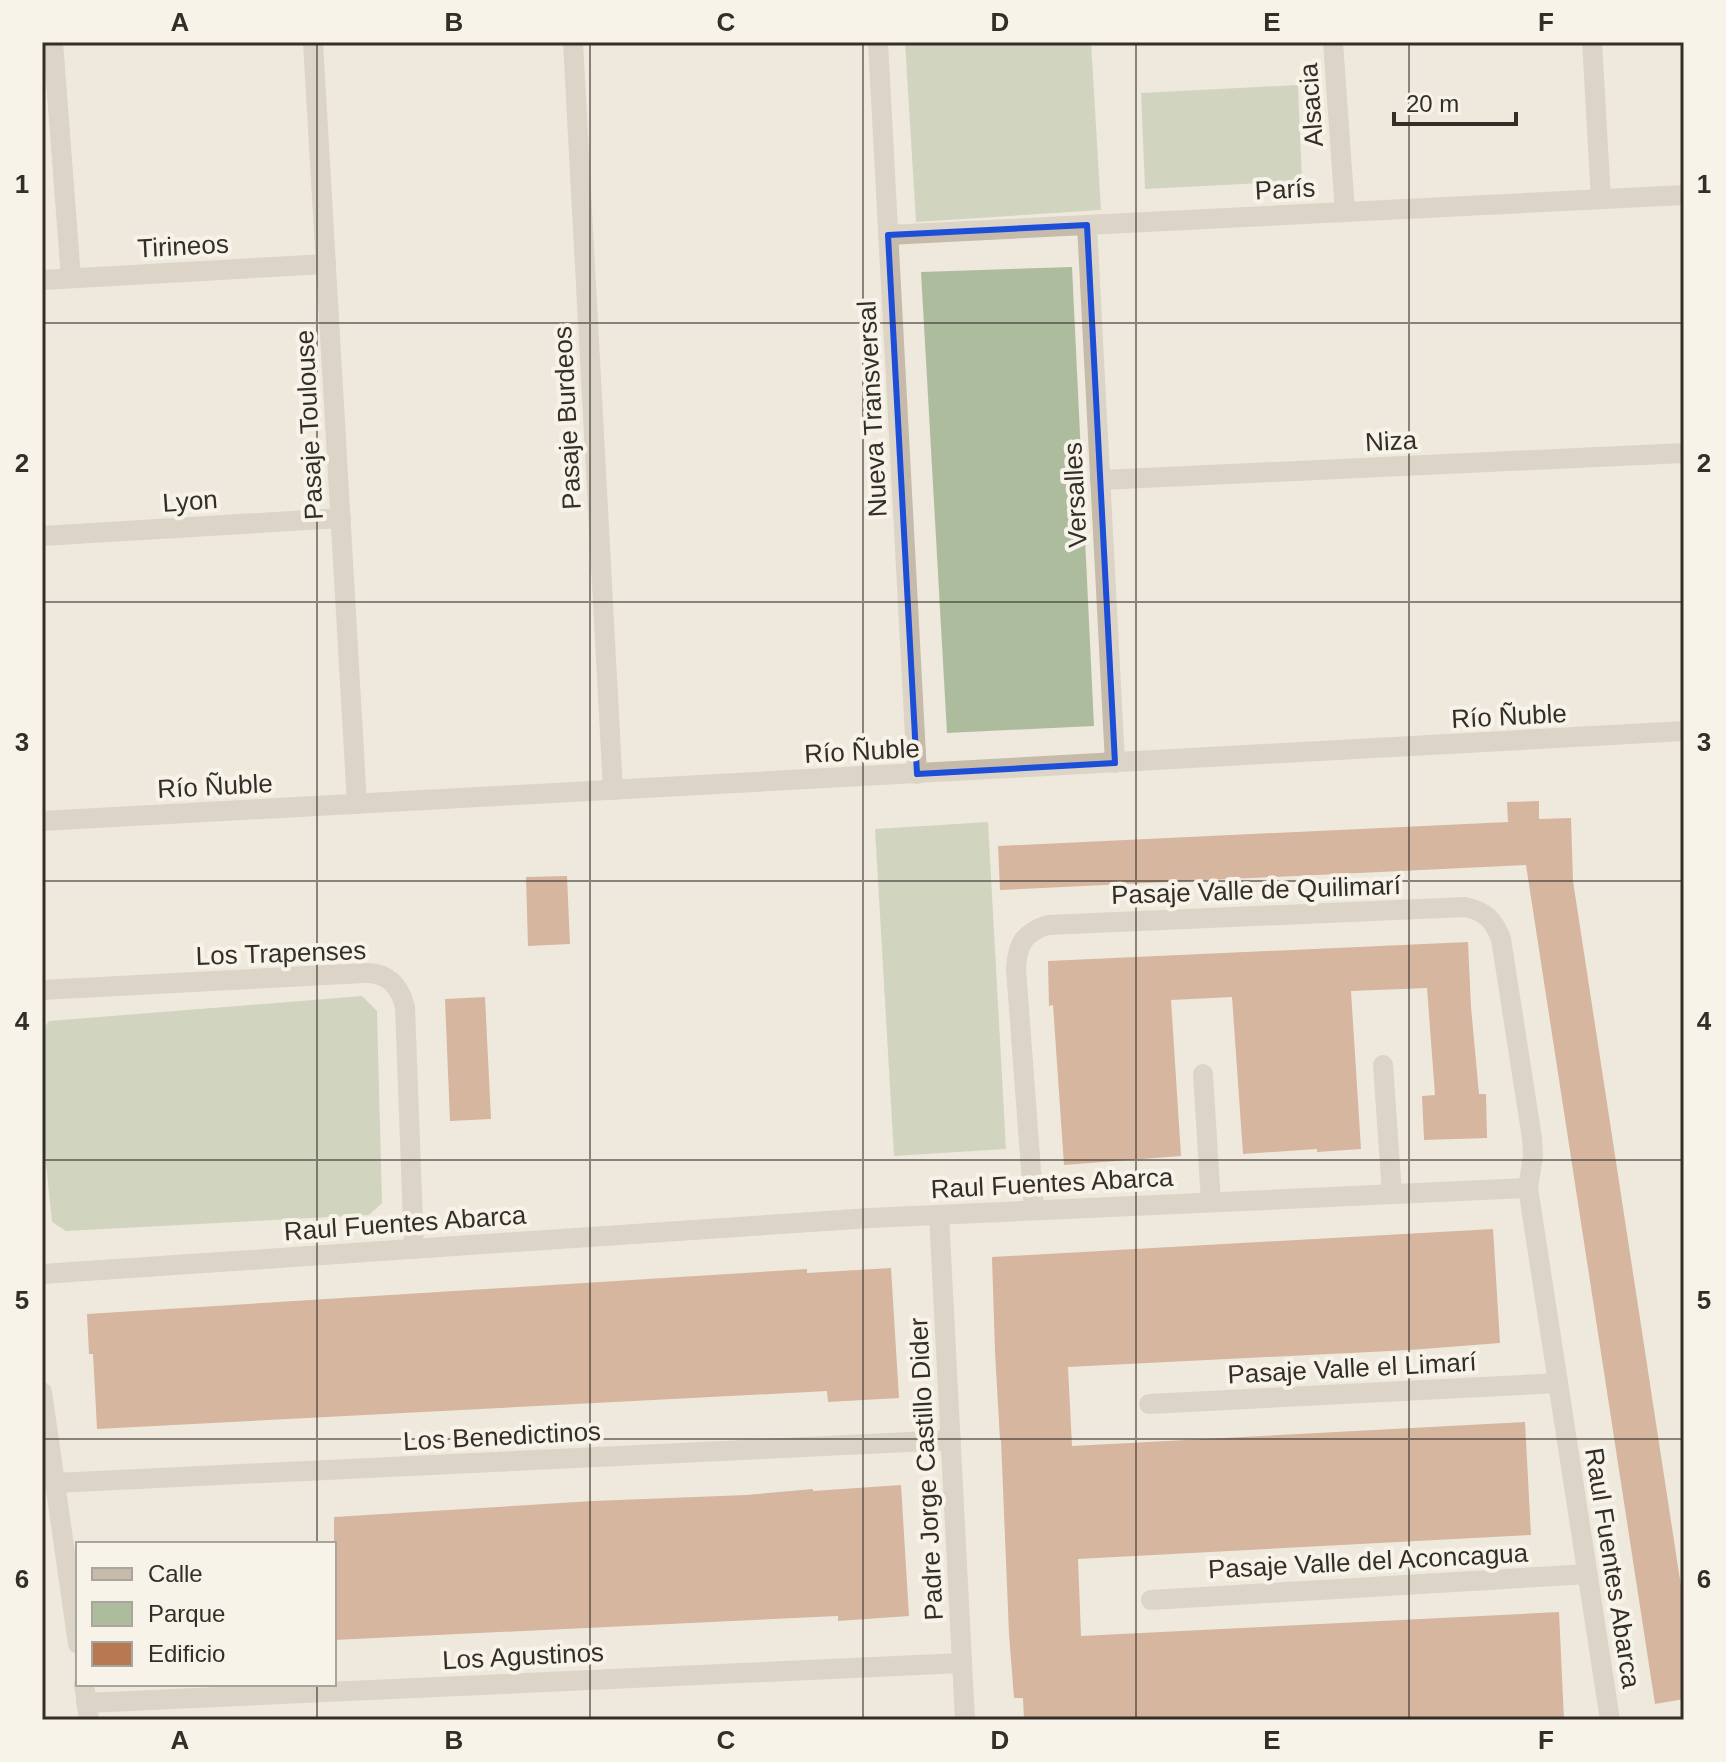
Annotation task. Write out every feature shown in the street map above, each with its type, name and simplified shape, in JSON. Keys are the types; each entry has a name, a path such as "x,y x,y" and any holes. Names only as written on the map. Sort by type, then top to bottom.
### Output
{"street":[{"path":"53,42 71,278"},
{"name":"Pasaje Toulouse","path":"313,42 357,804"},
{"name":"Pasaje Burdeos","path":"573,42 613,790"},
{"name":"Nueva Transversal","path":"878,42 917,774"},
{"name":"Alsacia","path":"1333,42 1345,212"},
{"path":"1592,42 1601,199"},
{"name":"París","path":"888,235 1684,195"},
{"name":"Versalles","path":"1087,225 1115,763"},
{"name":"Tirineos","path":"42,280 326,264"},
{"name":"Niza","path":"1100,480 1684,453"},
{"name":"Lyon","path":"42,536 341,518"},
{"name":"Río Ñuble","path":"42,821 1684,732"},
{"name":"Pasaje Valle de Quilimarí","path":"1034,1210 1016,955 1022,941 1038,928 1048,925 1465,907 1478,910 1497,927 1501,939 1532,1138 1533,1156 1528,1188"},
{"name":"Los Trapenses","path":"42,990 374,972 391,981 399,988 405,1007 414,1249"},
{"path":"1383,1065 1392,1194"},
{"path":"1203,1074 1211,1202"},
{"name":"Raul Fuentes Abarca","path":"42,1274 870,1218 1528,1188 1610,1720"},
{"name":"Padre Jorge Castillo Dider","path":"939,1215 965,1720"},
{"name":"Pasaje Valle el Limarí","path":"1149,1404 1558,1383"},
{"path":"42,1392 76,1630"},
{"name":"Los Benedictinos","path":"55,1483 951,1440"},
{"name":"Pasaje Valle del Aconcagua","path":"1151,1600 1588,1574"},
{"name":"Los Agustinos","path":"86,1702 962,1663"}],"highlighted area":[{"path":"1087,225 1115,763 917,774 888,235"}],"green space":[{"path":"905,42 1091,42 1101,210 916,222"},
{"path":"1298,85 1302,181 1145,189 1141,93"},
{"path":"1072,267 1094,726 947,733 921,272"},
{"path":"988,822 1006,1149 894,1156 875,829"},
{"path":"362,996 377,1011 382,1203 369,1215 66,1231 52,1222 42,1126 42,1030 49,1021"}],"building":[{"path":"1539,801 1539,819 1571,818 1573,881 1684,1606 1684,1699 1655,1704 1526,865 1000,890 998,846 1508,822 1507,802"},
{"path":"567,876 570,944 528,946 526,877"},
{"path":"1468,942 1479,1094 1486,1094 1487,1138 1424,1140 1422,1096 1435,1095 1427,988 1351,991 1361,1149 1317,1152 1317,1149 1243,1154 1232,997 1171,1000 1181,1156 1064,1165 1053,1005 1049,1006 1048,961"},
{"path":"485,997 491,1119 450,1121 445,999"},
{"path":"1493,1229 1500,1343 1068,1367 1072,1446 1525,1422 1531,1535 1078,1559 1081,1636 1559,1612 1564,1720 1024,1720 1023,1698 1014,1698 1009,1634 992,1257"},
{"path":"891,1268 899,1398 828,1402 827,1391 97,1429 93,1354 89,1354 87,1314 807,1269 807,1273"},
{"path":"901,1485 909,1616 838,1621 838,1616 336,1640 334,1517"}]}
